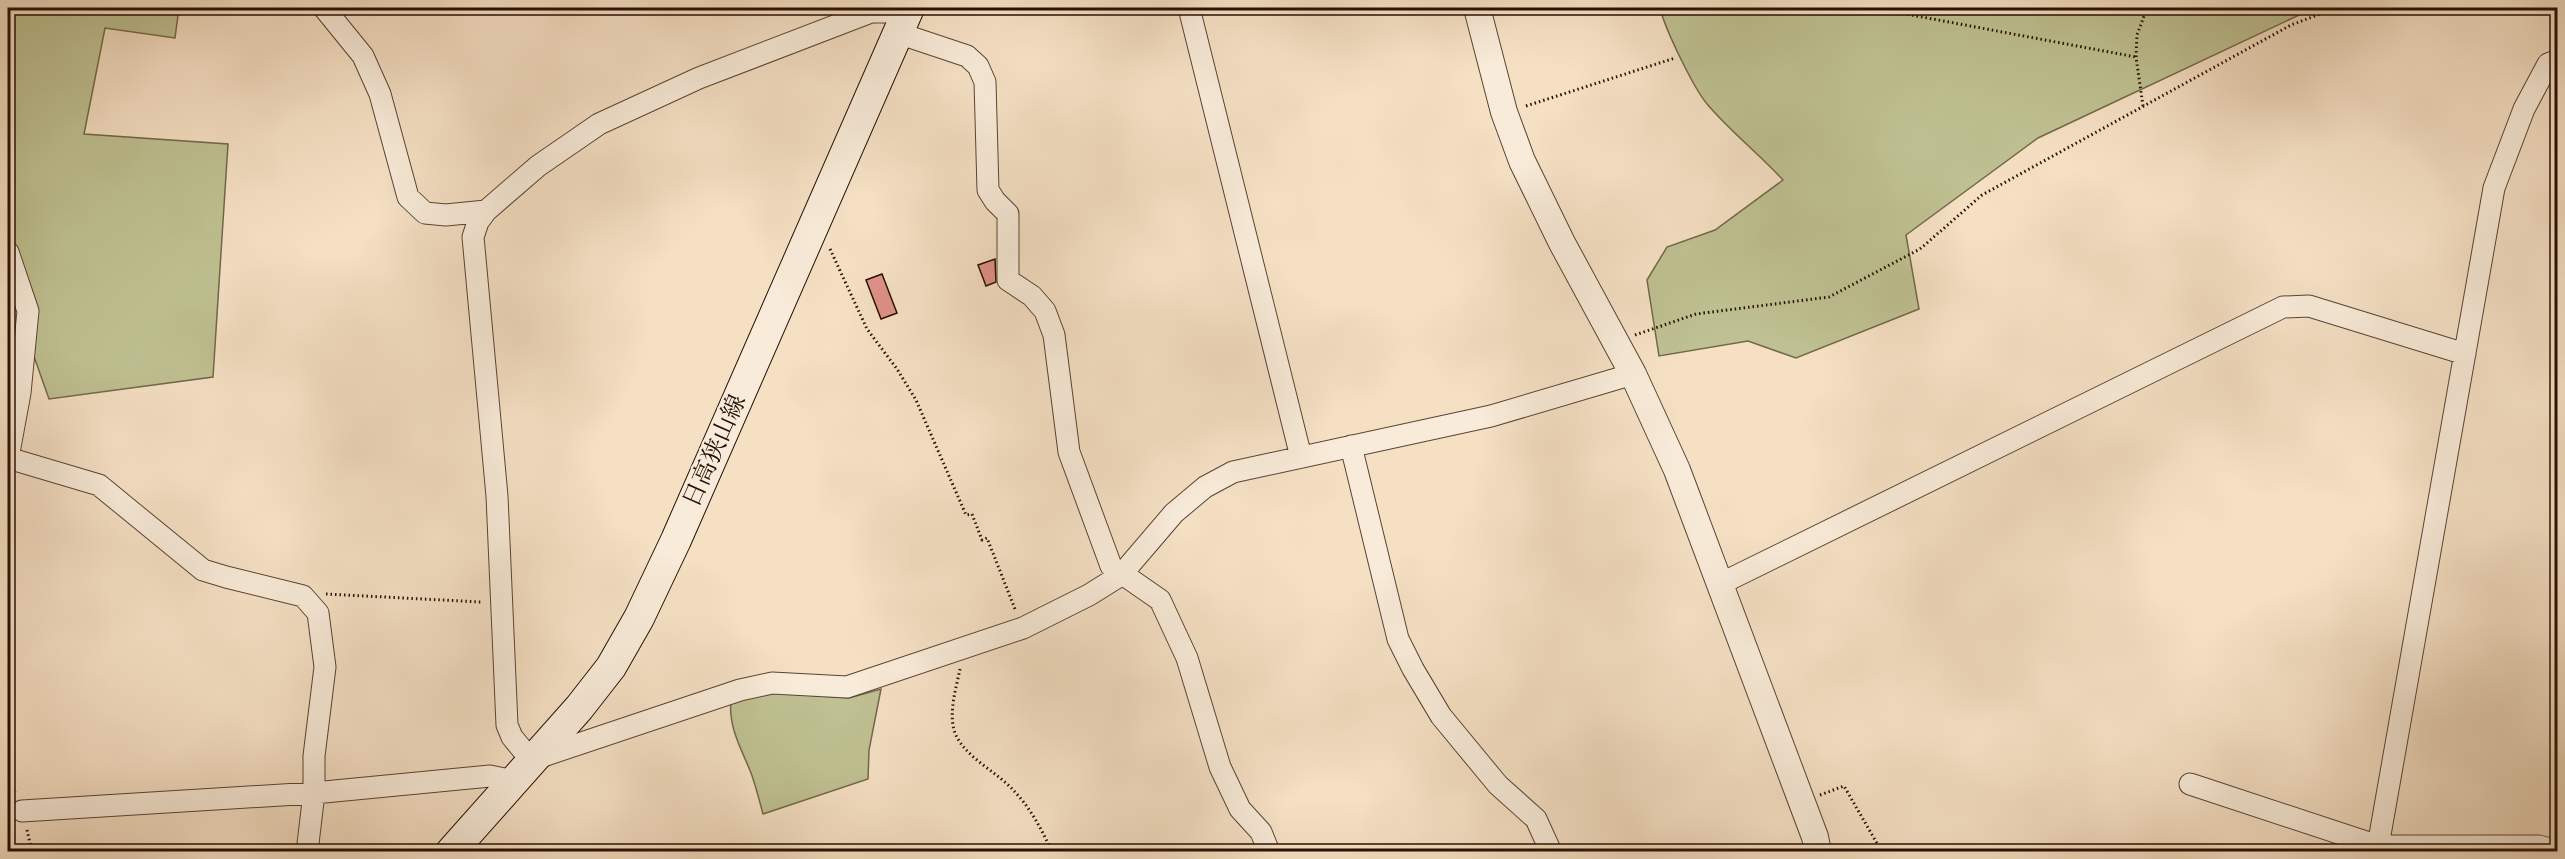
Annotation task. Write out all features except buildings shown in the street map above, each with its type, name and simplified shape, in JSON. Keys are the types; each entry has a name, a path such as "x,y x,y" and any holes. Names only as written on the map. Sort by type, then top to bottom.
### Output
{"main road":[{"name":"日高狭山線","path":"451,852 579,708 611,667 639,618 676,540 905,18"}],"street":[{"path":"324,8 363,56 380,94 408,197 426,213 446,215 486,210"},
{"path":"1189,8 1301,457"},
{"path":"1477,8 1504,112 1522,161 1562,243 1617,342 1677,470 1802,802 1818,852"},
{"path":"522,770 507,725 497,496 473,237 478,222 486,210 538,166 599,124 699,78 872,12 905,18 967,56 978,66 986,82 988,190 1008,214 1008,280 1032,296 1045,311 1054,335 1069,452 1111,566 1160,600 1187,658 1220,767 1240,809 1261,832 1269,852"},
{"path":"2377,849 2494,188 2524,109 2548,64 2558,60"},
{"path":"8,252 28,311 20,393 8,458 99,485 203,570 303,596 318,613 325,667 314,756 314,793 308,852"},
{"path":"1720,584 2283,307 2308,306 2465,354"},
{"path":"22,811 314,793 490,776 522,770 740,690 772,683 847,687 1023,628 1089,595 1121,575 1174,513 1205,487 1233,472 1491,416 1633,374"},
{"path":"1351,446 1398,639 1441,716 1498,785 1536,819 1551,852"},
{"path":"2190,784 2377,849 2538,846 2558,851"}],"path":[{"path":"2143,106 2136,57 2137,35 2147,8"},
{"path":"1617,342 1696,314 1829,297 1920,249 1982,195 2291,25 2336,8"},
{"path":"1890,11 2136,57"},
{"path":"1504,112 1675,58"},
{"path":"810,236 831,250 867,329 897,369 916,400 966,515 972,514 982,540 987,538 1023,628"},
{"path":"309,603 323,593 502,603"},
{"path":"963,650 952,716 956,734 968,751 1015,791 1037,822 1052,852"},
{"path":"1802,802 1844,786 1882,852"}],"green space":[{"path":"8,8 179,8 175,38 105,28 84,134 228,144 213,377 49,399 8,283"},
{"path":"1660,8 2314,8 2038,138 1906,235 1919,309 1796,358 1748,341 1659,356 1647,280 1667,247 1715,230 1783,180 1725,124 1701,96 1673,43"},
{"path":"881,689 869,750 868,779 763,814 753,778 734,729 731,701 777,693 849,698"}]}
